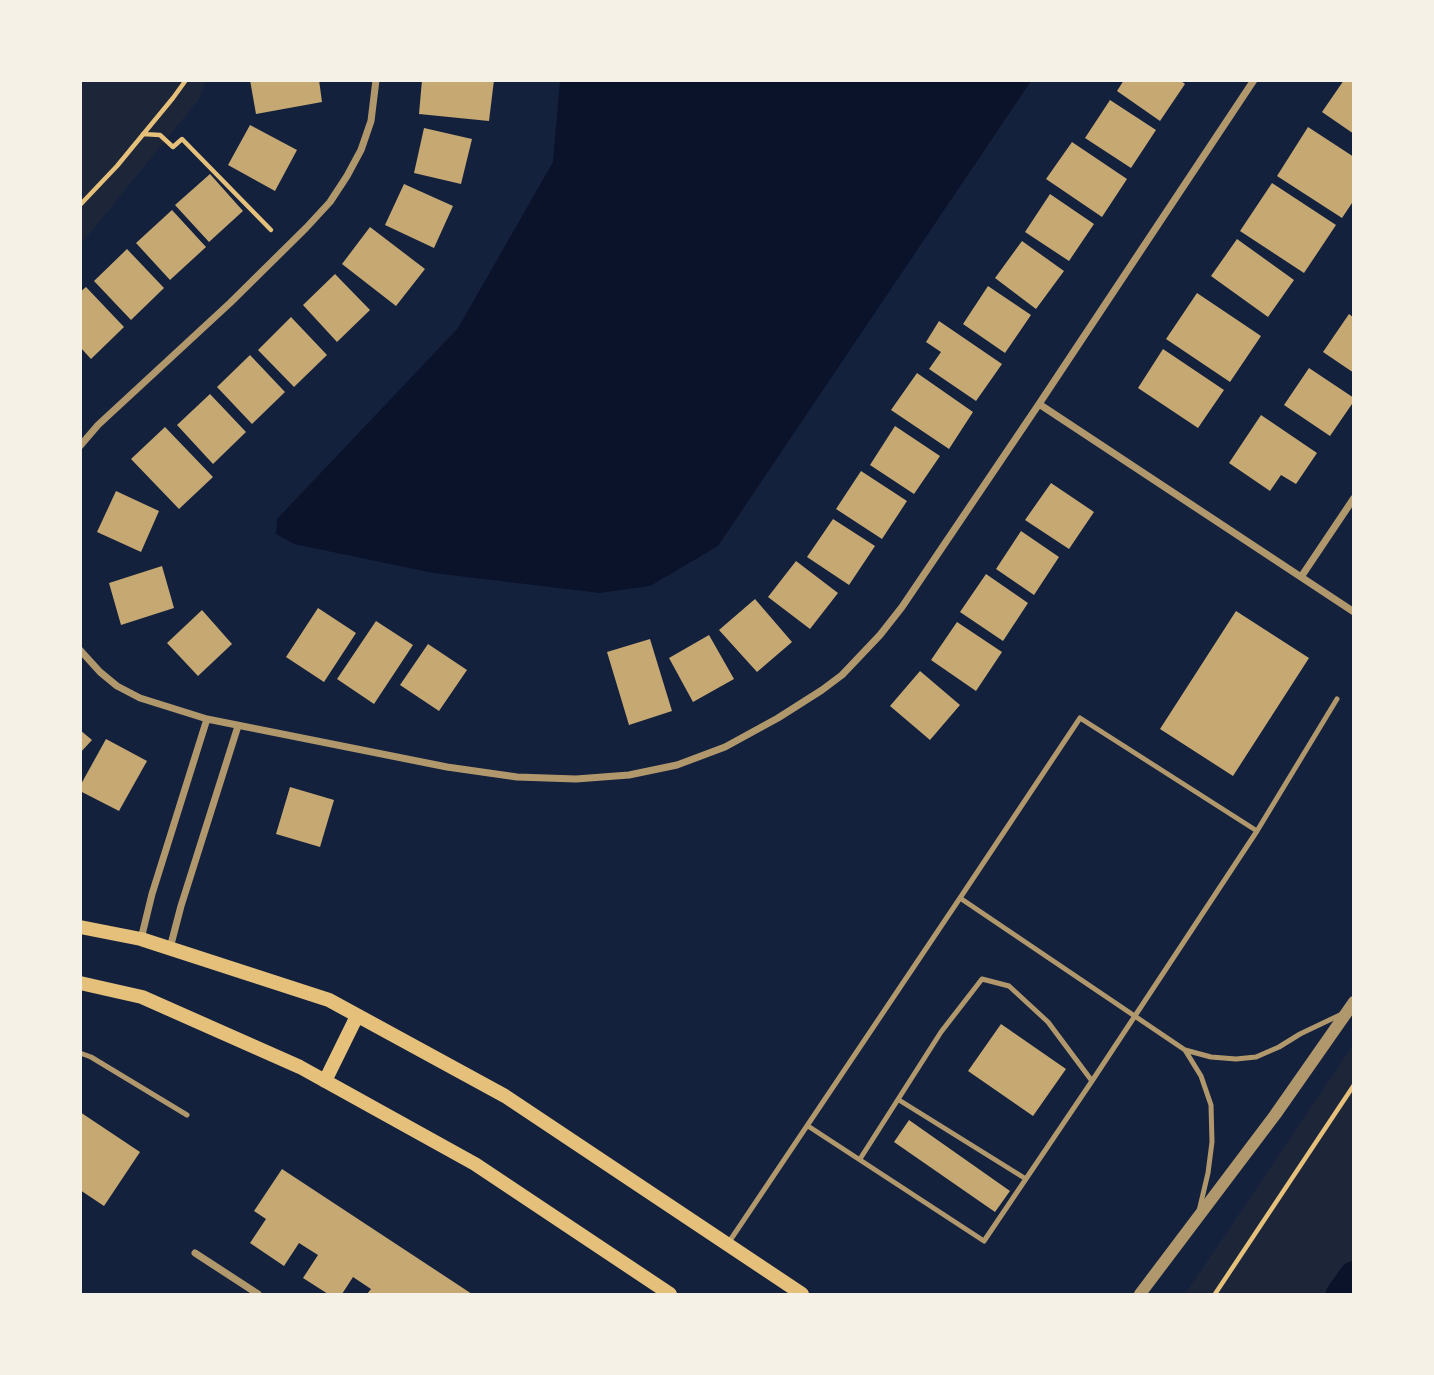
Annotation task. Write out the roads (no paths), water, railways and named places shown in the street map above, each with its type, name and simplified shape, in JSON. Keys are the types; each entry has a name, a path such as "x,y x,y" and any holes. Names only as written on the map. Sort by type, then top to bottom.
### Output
{"main road":[{"path":"80,927 141,939 329,1000 505,1096 802,1294"},
{"path":"80,983 142,997 300,1067 475,1164 670,1294"},
{"path":"326,1081 357,1016"}],"street":[{"path":"80,446 98,425 230,303 330,202 361,150 371,121 376,80"},
{"path":"80,650 117,686 140,698 238,726 447,767 517,777 576,779 629,775 677,765 725,747 800,706 852,665 880,635 902,607 1039,404 1254,80"},
{"path":"1039,404 1353,612"},
{"path":"1301,577 1353,498"},
{"path":"141,939 152,894 207,719"},
{"path":"170,948 238,726"},
{"path":"1140,1294 1275,1115 1350,1007"},
{"path":"195,1253 258,1294"}],"lane":[{"path":"807,1126 984,1241 1256,831 1337,699"},
{"path":"727,1245 1080,718 1256,831"},
{"path":"960,898 1185,1050 1211,1057 1256,1058 1279,1048 1350,1007"},
{"path":"860,1160 941,1032 982,979 1009,986 1039,1013 1092,1081"},
{"path":"1185,1050 1201,1076 1211,1105 1212,1142 1208,1173 1197,1216"},
{"path":"80,1054 91,1057 187,1115"},
{"path":"899,1100 1026,1178"}],"waterway":[{"path":"1341,1294 1354,1276"}]}
